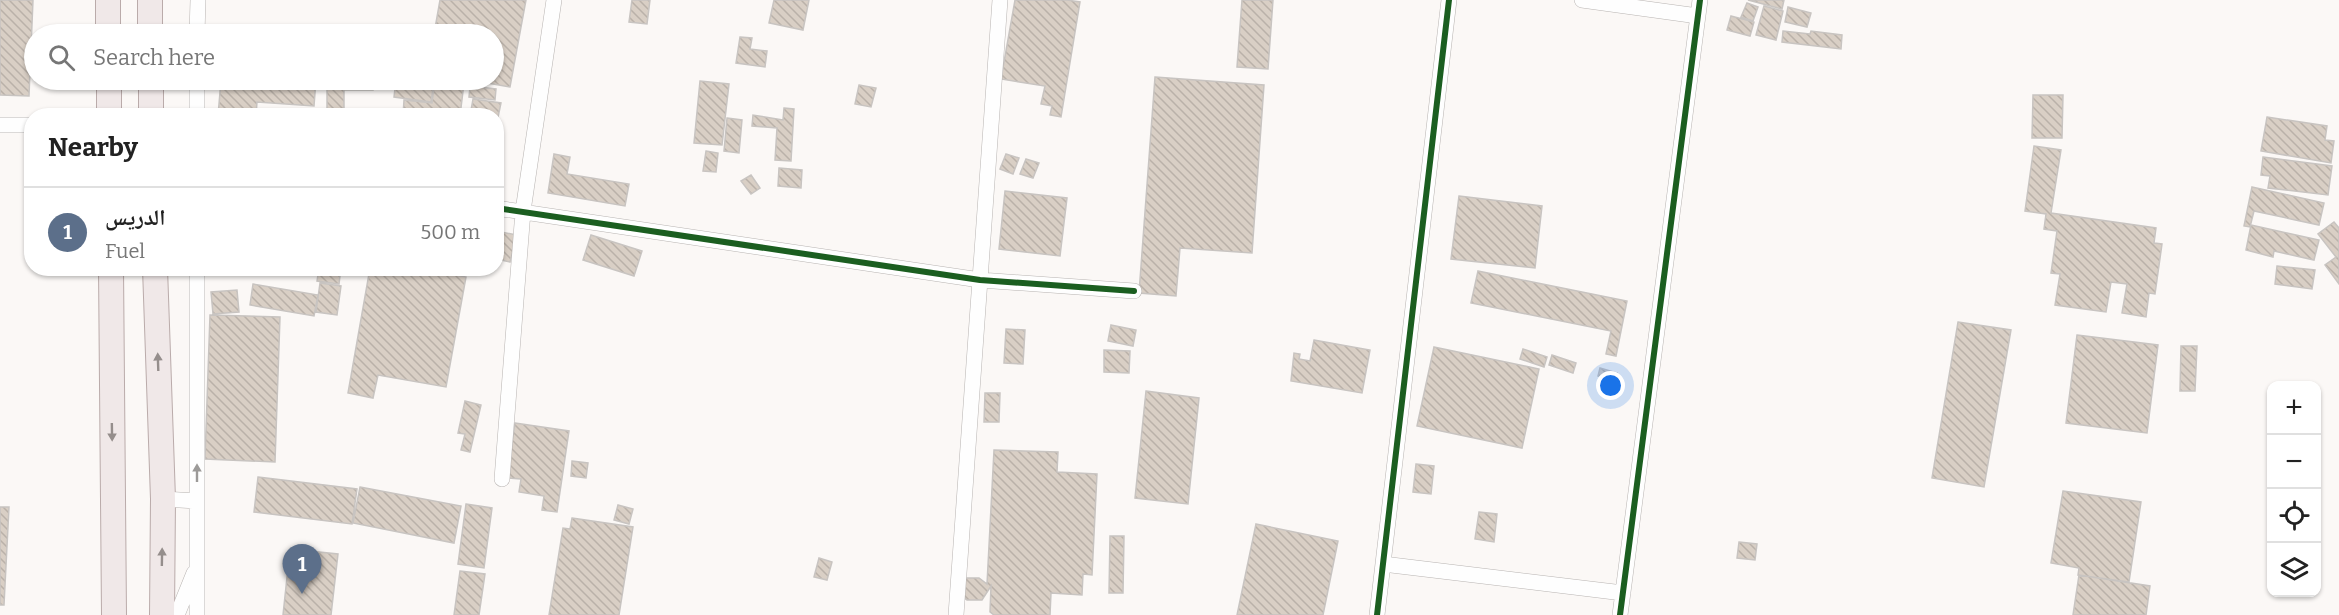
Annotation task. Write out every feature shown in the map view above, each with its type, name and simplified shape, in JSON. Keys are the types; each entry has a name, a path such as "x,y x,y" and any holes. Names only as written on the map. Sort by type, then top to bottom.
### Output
{"main road":[{"path":"108,0 108,24"},
{"path":"150,0 150,24"},
{"path":"109,90 109,108"},
{"path":"151,90 151,108"},
{"path":"111,276 114,615"},
{"path":"155,276 163,499 162,615"}],"street":[{"path":"197,24 198,0"},
{"path":"502,479 523,211 554,0"},
{"path":"956,615 1000,0"},
{"path":"1377,615 1449,0"},
{"path":"1582,0 1698,16"},
{"path":"1620,615 1700,0"},
{"path":"197,90 197,108"},
{"path":"0,125 24,126"},
{"path":"504,209 980,280 1134,291"},
{"path":"197,276 197,615"},
{"path":"163,499 197,501"},
{"path":"1383,564 1623,593"},
{"path":"177,615 197,566"}],"building":[{"path":"0,0 33,0 32,24 24,24 24,90 29,90 29,96 0,95"},
{"path":"440,0 526,0 510,87 504,86 504,24 436,24"},
{"path":"632,0 650,0 647,24 629,22"},
{"path":"774,0 809,0 803,30 769,23"},
{"path":"1015,0 1080,2 1061,117 1050,115 1052,106 1041,104 1045,86 1001,79"},
{"path":"1242,0 1273,0 1268,69 1237,67"},
{"path":"1748,0 1784,0 1782,9"},
{"path":"1747,3 1758,7 1753,21 1741,17"},
{"path":"1764,6 1783,11 1776,40 1756,35"},
{"path":"1788,7 1811,13 1807,27 1785,22"},
{"path":"1731,16 1754,22 1750,36 1727,30"},
{"path":"1783,31 1810,34 1811,31 1842,35 1841,49 1782,42"},
{"path":"740,37 752,38 750,49 767,51 765,67 736,63"},
{"path":"1155,77 1264,85 1252,253 1180,248 1176,296 1139,293"},
{"path":"700,81 729,84 722,145 694,143"},
{"path":"859,85 876,88 871,107 855,104"},
{"path":"220,90 315,90 314,106 257,102 257,108 219,108"},
{"path":"327,90 344,90 344,108 327,108"},
{"path":"395,90 433,90 431,102 394,97"},
{"path":"434,90 463,90 461,108 404,108 404,100 432,103"},
{"path":"470,90 496,90 495,100 469,97"},
{"path":"2033,95 2063,95 2062,138 2032,138"},
{"path":"473,99 501,103 500,108 471,108"},
{"path":"784,108 794,109 791,161 775,160 777,128 752,126 753,115 783,120"},
{"path":"2267,117 2327,126 2325,140 2334,141 2331,163 2261,151"},
{"path":"727,118 742,120 739,153 724,151"},
{"path":"2034,146 2061,150 2051,213 2156,228 2154,243 2162,244 2155,294 2149,293 2146,317 2122,313 2127,284 2111,282 2106,312 2055,305 2060,274 2051,273 2057,231 2044,229 2046,214 2025,211"},
{"path":"706,151 718,153 716,172 703,171"},
{"path":"554,154 570,157 567,174 629,184 625,206 548,193"},
{"path":"1006,154 1019,158 1013,174 1000,169"},
{"path":"2263,157 2332,166 2328,195 2268,188 2270,176 2261,175"},
{"path":"1026,159 1039,163 1033,178 1020,174"},
{"path":"779,168 802,170 801,188 778,186"},
{"path":"751,175 760,188 751,194 741,181"},
{"path":"2252,187 2324,203 2319,225 2254,211 2250,227 2244,226"},
{"path":"1005,191 1067,198 1060,256 999,249"},
{"path":"1459,196 1542,206 1535,268 1451,259"},
{"path":"2334,222 2339,228 2339,284 2325,265 2336,257 2318,234"},
{"path":"2251,225 2319,240 2314,260 2274,251 2273,257 2246,250"},
{"path":"504,233 517,235 510,262 504,261"},
{"path":"591,235 642,251 634,276 583,260"},
{"path":"2277,266 2315,270 2312,289 2275,284"},
{"path":"1478,271 1627,301 1616,356 1606,354 1611,331 1471,303"},
{"path":"318,276 340,276 339,284 317,281"},
{"path":"369,276 466,277 446,387 378,375 373,398 348,393"},
{"path":"320,283 341,286 337,315 316,312"},
{"path":"253,284 318,295 314,316 250,305"},
{"path":"237,290 239,312 213,314 211,292"},
{"path":"210,315 280,317 275,462 205,459"},
{"path":"1958,322 2011,330 1984,487 1932,478"},
{"path":"1111,325 1136,330 1133,346 1108,341"},
{"path":"1006,329 1025,330 1023,364 1004,363"},
{"path":"2077,335 2158,345 2147,433 2066,423"},
{"path":"1314,340 1370,350 1362,393 1291,381 1294,353 1300,354 1299,359 1310,361"},
{"path":"2181,346 2197,346 2195,391 2180,391"},
{"path":"1434,347 1539,369 1522,448 1417,426"},
{"path":"1523,349 1547,357 1544,367 1520,359"},
{"path":"1104,350 1130,351 1129,373 1104,372"},
{"path":"1552,355 1576,363 1573,373 1549,365"},
{"path":"1600,368 1617,373 1614,381 1598,376"},
{"path":"1146,391 1199,398 1188,504 1135,498"},
{"path":"985,393 1000,393 999,422 984,422"},
{"path":"465,401 481,405 470,452 461,450 465,434 458,433"},
{"path":"515,423 569,431 557,512 542,510 544,496 519,492 521,479 507,478"},
{"path":"994,450 1058,452 1057,472 1097,474 1092,575 1083,574 1082,595 1051,593 1050,615 994,615 990,612 991,586 982,600 967,600 963,597 964,578 979,578 987,584"},
{"path":"572,461 588,463 586,478 571,476"},
{"path":"1416,464 1434,466 1431,494 1413,492"},
{"path":"258,477 357,489 352,524 254,512"},
{"path":"360,487 461,506 454,543 353,523"},
{"path":"2063,491 2141,502 2129,582 2078,575 2079,568 2051,563"},
{"path":"466,504 492,508 484,568 458,564"},
{"path":"618,505 633,509 629,524 614,520"},
{"path":"0,507 9,507 4,605 0,605"},
{"path":"1479,512 1497,514 1494,542 1475,539"},
{"path":"572,518 633,527 619,615 549,615 563,528 570,529"},
{"path":"1256,524 1338,541 1323,615 1237,615"},
{"path":"1110,536 1124,536 1123,593 1109,593"},
{"path":"1739,542 1757,544 1755,560 1737,558"},
{"path":"290,549 338,554 331,615 283,615"},
{"path":"819,558 832,562 827,580 814,577"},
{"path":"460,571 485,574 479,615 454,615"},
{"path":"2079,575 2150,586 2146,615 2073,615"}],"cycle path":[{"path":"1377,615 1449,0"},
{"path":"1620,615 1700,0"},
{"path":"504,209 980,280 1134,291"}],"place":[{"name":"الدريس","path":"302,594"}]}
